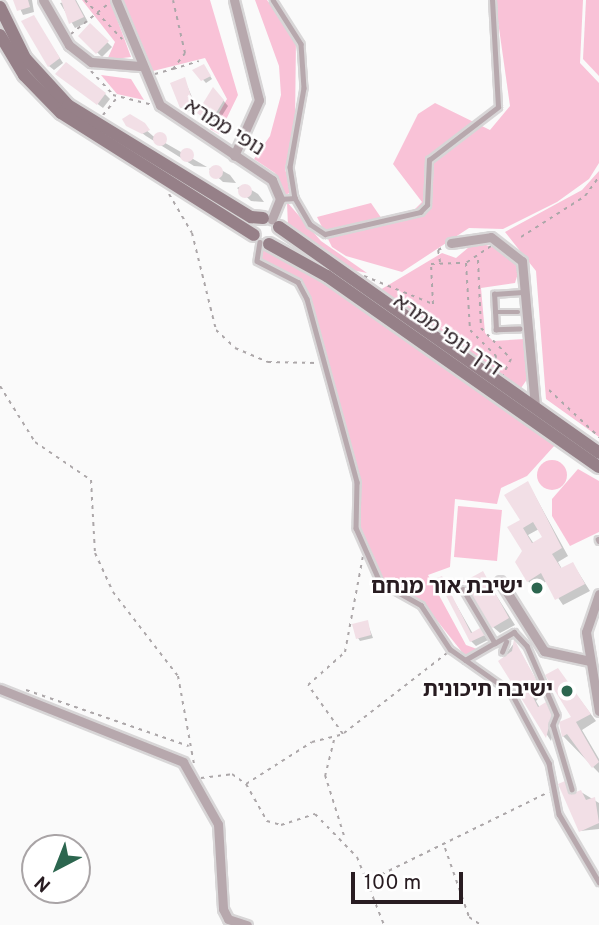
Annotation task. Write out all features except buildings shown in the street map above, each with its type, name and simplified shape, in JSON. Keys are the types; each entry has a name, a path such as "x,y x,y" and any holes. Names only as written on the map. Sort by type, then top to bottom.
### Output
{"main road":[{"name":"דרך נופי ממרא","path":"0,7 32,68 96,125 251,217 272,221 599,453"},
{"name":"דרך נופי ממרא","path":"0,35 24,75 61,114 261,240 327,276 599,467"},
{"path":"261,240 272,221"},
{"path":"261,240 272,221"}],"street":[{"path":"43,0 65,39 91,62 140,66"},
{"name":"נופי ממרא","path":"114,0 144,78 158,102 271,180 280,198"},
{"path":"234,0 258,75 259,100 234,156"},
{"path":"272,221 280,198"},
{"path":"451,243 495,239 522,261 536,407"},
{"path":"521,397 535,383"},
{"path":"500,581 544,651 590,661"},
{"path":"599,594 587,619 590,661 599,710"},
{"path":"0,689 183,762 218,824 223,909 228,919 247,925"}],"lane":[{"path":"273,0 301,44 304,88 290,167 295,198 325,234 421,212 427,205 429,160 498,107 492,0"},
{"path":"280,198 295,198"},
{"path":"261,240 257,261 304,289 357,482 356,528 380,582 421,605 450,649 511,692 549,763 559,814 599,882"},
{"path":"520,329 496,330 494,295 527,292"},
{"path":"495,312 518,312"},
{"path":"463,589 495,643"},
{"path":"502,652 514,632 521,636 545,679 572,789"},
{"path":"465,660 495,643 507,641"}],"path":[{"path":"85,0 94,15 114,36 131,41"},
{"path":"65,39 114,0"},
{"path":"173,0 186,42 173,69"},
{"path":"144,78 199,61"},
{"path":"91,62 91,70 118,97 139,105 158,102"},
{"path":"96,125 118,97"},
{"path":"157,174 192,233 216,330 235,348 268,362 325,363"},
{"path":"521,237 585,196 599,177"},
{"path":"356,283 372,275 433,303 431,264 466,263 495,239"},
{"path":"440,263 438,250 451,243"},
{"path":"466,263 470,330 496,356 488,374"},
{"path":"0,386 35,442 91,480 94,553 113,592 178,677 190,747 201,778 232,774 246,784 267,821 281,825 315,814 345,840"},
{"path":"549,390 599,436"},
{"path":"343,734 308,685 345,652 364,548"},
{"path":"246,784 312,742 334,740 450,649"},
{"path":"13,685 190,747"},
{"path":"334,740 325,775 345,840 384,925"},
{"path":"365,883 445,847 503,810 553,791"},
{"path":"445,847 469,917 481,925"}],"shaded area":[{"path":"82,0 110,0 131,57 107,60 115,42"},
{"path":"122,0 210,0 238,95 219,134 210,129 227,99 205,58 149,72"},
{"path":"255,0 267,0 296,39 295,123 285,169 292,192 285,195 275,173 254,159 270,136 281,95 279,66"},
{"path":"495,0 583,0 580,63 599,83 599,163 589,179 557,202 503,229 469,228 402,272 346,256 332,247 317,217 371,203 382,219 411,213 422,202 393,164 418,114 435,103 490,130 510,106"},
{"path":"586,0 599,0 599,76 583,59"},
{"path":"101,75 131,79 144,100 117,94"},
{"path":"599,171 599,437 546,399 536,271 505,232 582,190"},
{"path":"287,202 321,241 367,273 347,269 288,227"},
{"path":"475,242 508,251 519,270 515,283 481,288 485,333 493,341 524,339 528,378 521,388 380,290 442,253 456,258"},
{"path":"263,249 316,276 555,445 527,476 501,488 497,504 455,499 450,567 428,575 466,645 477,649 466,657 423,603 383,580 359,528 360,481 310,298 300,279 260,259"},
{"path":"552,460 563,464 567,475 563,486 552,490 541,486 537,475 541,464"},
{"path":"578,469 599,481 599,532 570,546 552,516 552,499"},
{"path":"458,506 502,510 497,561 454,557"}],"place":[{"name":"ישיבת אור מנחם","path":"537,588"},
{"name":"ישיבה תיכונית","path":"567,691"}]}
